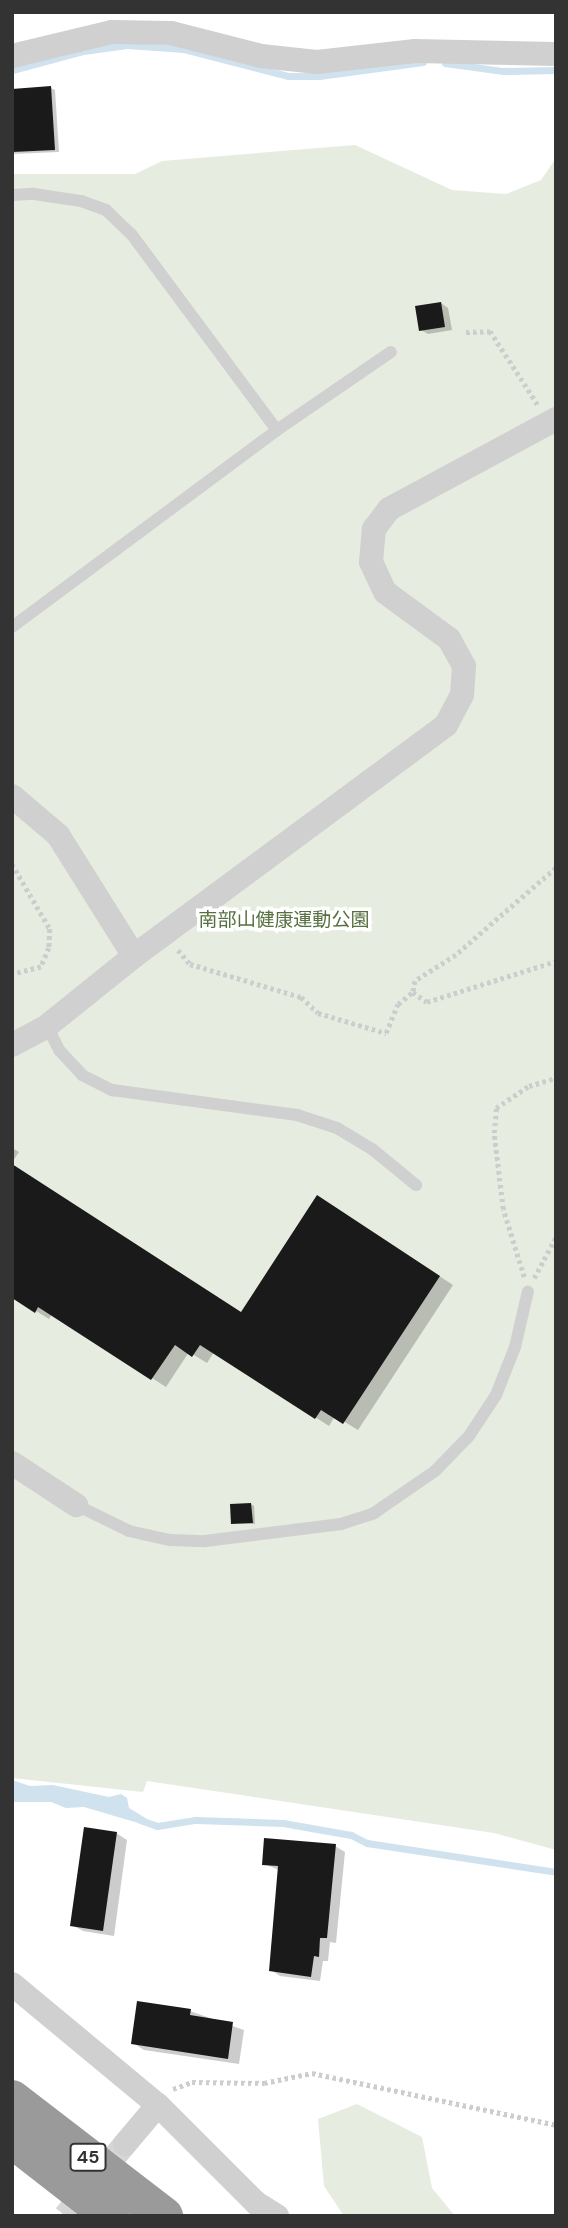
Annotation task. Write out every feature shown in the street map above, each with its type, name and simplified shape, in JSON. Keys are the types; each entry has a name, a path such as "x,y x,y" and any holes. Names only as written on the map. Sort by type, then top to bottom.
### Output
{"highway":[{"name":"45","path":"12,2099 164,2216"},
{"name":"45","path":"12,2139 111,2216"}],"street":[{"path":"12,56 112,32 171,33 261,56 317,62 415,51 556,54"},
{"path":"12,1045 47,1026 135,956 446,725 462,695 464,666 449,639 386,592 371,562 374,528 389,509 553,421"},
{"path":"12,796 19,798 58,835 135,956"},
{"path":"12,1463 76,1504"},
{"path":"12,1984 158,2105 256,2203 277,2216"},
{"path":"125,2144 158,2105"}],"lane":[{"path":"12,195 34,194 106,210 132,235 277,430"},
{"path":"12,627 277,430 391,352"},
{"path":"47,1026 60,1051 82,1075 111,1090 307,1118 337,1128 372,1149 416,1185"},
{"path":"76,1504 129,1531 170,1540 205,1541 341,1524 374,1513 435,1472 469,1436 496,1395 514,1348 528,1292"}],"path":[{"path":"466,332 490,331 553,421"},
{"path":"12,864 50,929 49,948 41,967 12,974"},
{"path":"165,934 190,964 301,997 318,1013 386,1033 398,1004 413,992 415,981 456,955 556,869"},
{"path":"413,992 427,1002 556,961"},
{"path":"528,1292 503,1209 494,1133 496,1108 528,1086 556,1079"},
{"path":"528,1292 556,1237"},
{"path":"158,2105 175,2088 192,2082 264,2084 312,2073 556,2125"}],"green space":[{"name":"南部山健康運動公園","path":"355,145 452,190 506,194 541,180 556,158 556,1850 494,1833 147,1781 143,1792 12,1778 12,174 135,174 162,161"},
{"path":"357,2104 422,2137 432,2188 455,2216 344,2216 324,2186 318,2119"}],"water":[{"path":"12,1780 30,1786 53,1785 109,1797 121,1794 127,1798 129,1808 147,1819 145,1825 84,1807 66,1808 51,1802 12,1802"}],"building":[{"path":"51,86 55,150 12,152 12,89"},
{"path":"441,302 445,327 419,331 415,306"},
{"path":"12,1164 241,1312 317,1195 440,1276 343,1424 321,1410 315,1419 200,1345 192,1357 175,1345 151,1380 38,1307 35,1313 12,1298"},
{"path":"251,1503 253,1523 231,1524 230,1504"},
{"path":"84,1827 117,1832 103,1931 70,1926"},
{"path":"264,1838 336,1844 327,1938 320,1938 319,1957 314,1956 311,1977 269,1971 278,1866 262,1865"},
{"path":"137,2001 191,2009 190,2015 233,2022 228,2059 131,2044"}],"waterway":[{"path":"12,70 83,51 127,45 184,49 288,76 319,76 423,62"},
{"path":"445,63 503,71 556,70"},
{"path":"140,1820 157,1826 196,1820 283,1823 351,1835 367,1843 556,1872"}],"tunnel":[{"path":"65,2216 125,2144"}]}
